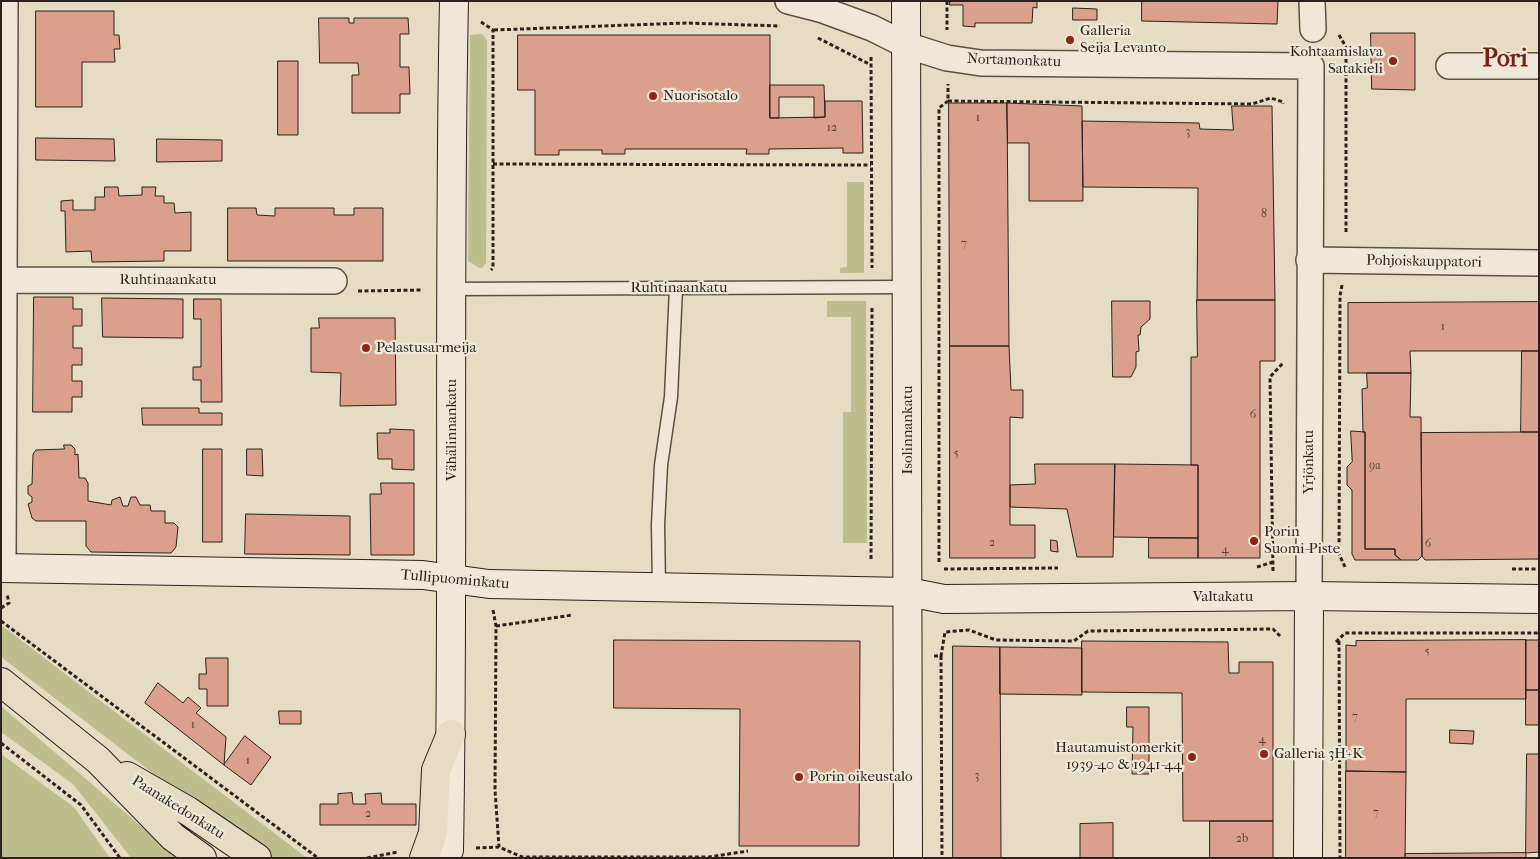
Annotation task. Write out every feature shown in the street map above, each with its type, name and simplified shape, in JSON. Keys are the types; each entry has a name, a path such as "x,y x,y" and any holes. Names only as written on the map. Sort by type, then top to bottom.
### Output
{"main road":[{"name":"Paanakedonkatu","path":"1,682 98,760 174,837 202,858"},
{"path":"445,855 434,819 436,770 451,734"},
{"name":"Paanakedonkatu","path":"98,760 188,811 257,858"}],"street":[{"path":"2,568 2,280 5,1"},
{"name":"Vähälinnankatu","path":"451,734 452,578 462,289 454,1"},
{"name":"Nortamonkatu","path":"788,1 823,10 872,28 906,45 947,58 981,63 1311,66"},
{"name":"Isolinnankatu","path":"906,1 908,858"},
{"path":"1312,1 1313,29"},
{"name":"Yrjönkatu","path":"1308,858 1311,66"},
{"path":"1449,66 1539,66"},
{"name":"Pohjoiskauppatori","path":"1309,260 1539,264"},
{"name":"Ruhtinaankatu","path":"2,280 334,281"},
{"name":"Tullipuominkatu","path":"2,568 423,575 489,584 908,592"},
{"name":"Valtakatu","path":"908,592 944,599 1308,596 1539,599"}],"lane":[{"name":"Ruhtinaankatu","path":"462,289 907,287"},
{"path":"659,588 658,525 661,465 670,397 676,288"}],"path":[{"path":"947,1 948,101"},
{"path":"480,15 481,22 493,30 686,23 787,27"},
{"path":"462,289 493,268 493,30"},
{"path":"813,35 871,65"},
{"path":"1340,858 1338,642 1345,633 1346,569 1339,554 1340,296 1346,262 1347,70"},
{"path":"939,562 940,108 948,101 1252,104 1271,98 1283,102 1286,110"},
{"path":"493,164 871,165"},
{"path":"334,281 357,291 423,290"},
{"path":"1284,353 1284,362 1270,377 1273,629 1286,643 1338,642"},
{"path":"489,584 496,626 494,790 499,847"},
{"path":"496,626 581,614"},
{"path":"1,621 318,858"},
{"path":"942,858 941,656 945,632 969,630 996,640 1074,641 1088,631 1273,629"},
{"path":"1345,633 1539,633"},
{"path":"908,657 941,656"},
{"path":"1,743 81,805 120,858"},
{"path":"367,858 406,851 445,855 499,847 522,857 709,857 748,851"}],"green space":[{"path":"482,34 487,40 486,263 482,268 479,268 468,261 470,35"},
{"path":"847,182 864,182 864,273 840,273 840,268 847,267"},
{"path":"827,301 866,301 867,543 843,543 843,412 851,412 851,317 827,317"},
{"path":"1,625 307,858 268,858 231,833 1,657"},
{"path":"1,706 178,858 131,858 73,784 1,732"},
{"path":"1,754 74,807 110,858 1,858"}],"building":[{"path":"950,1 1037,1 1037,8 1033,7 1032,23 975,23 975,27 963,26 963,5 950,5"},
{"path":"1142,1 1278,1 1277,24 1142,21"},
{"path":"1073,8 1097,9 1097,20 1073,20"},
{"path":"36,11 114,11 114,35 119,35 120,49 114,49 115,62 82,62 82,107 36,107"},
{"path":"319,18 349,18 349,23 354,23 354,18 408,18 409,34 400,34 400,67 409,67 410,94 400,94 400,113 352,113 352,75 359,75 358,63 320,63"},
{"name":"Kohtaamislava Satakieli","path":"1371,33 1415,33 1415,90 1372,89"},
{"name":"Nuorisotalo","path":"518,35 770,35 770,118 825,117 825,101 862,101 863,153 843,153 843,148 769,149 769,154 746,154 747,149 625,149 625,154 602,154 602,150 559,150 559,155 535,155 535,90 518,90"},
{"path":"278,61 298,61 298,135 278,135"},
{"path":"770,85 824,85 825,117 814,118 814,97 779,97 779,118 770,118"},
{"path":"949,103 1007,103 1009,346 950,346"},
{"path":"1007,103 1082,106 1083,201 1029,201 1029,143 1008,143"},
{"path":"1232,106 1272,106 1275,300 1197,300 1198,188 1083,187 1082,121 1199,123 1200,129 1233,130"},
{"path":"36,138 114,139 115,161 36,160"},
{"path":"157,139 222,140 222,161 157,162"},
{"path":"105,187 118,187 119,196 142,195 142,187 156,187 155,196 164,196 164,203 174,203 175,213 191,212 191,251 164,251 164,261 92,262 91,251 66,252 65,211 61,211 61,201 73,200 73,210 95,210 95,197 104,197"},
{"path":"228,208 256,208 257,215 275,216 275,208 334,208 334,215 354,215 354,208 383,208 383,261 228,261"},
{"path":"34,297 73,297 73,309 82,309 82,326 73,326 73,348 82,348 82,365 72,365 72,381 82,381 82,397 72,397 72,412 33,412"},
{"path":"102,298 183,299 183,338 103,337"},
{"path":"194,299 221,299 222,402 201,402 201,380 193,380 193,367 201,367 201,319 194,319"},
{"path":"1197,300 1275,300 1275,361 1260,361 1260,558 1198,558 1198,465 1191,465 1191,357 1197,357"},
{"path":"1112,301 1150,301 1150,319 1141,327 1140,335 1138,335 1139,351 1136,352 1136,367 1131,377 1113,377"},
{"path":"1539,302 1539,351 1410,351 1411,373 1348,373 1348,303"},
{"path":"319,318 395,318 396,405 340,406 341,373 311,372 311,328 319,328"},
{"path":"950,346 1009,346 1011,390 1023,390 1023,418 1010,417 1010,525 1035,525 1035,558 950,558"},
{"path":"1522,351 1539,351 1539,432 1521,432"},
{"path":"1367,373 1411,373 1410,417 1421,417 1422,556 1418,560 1401,560 1395,555 1395,549 1365,549 1365,432 1363,432 1362,389 1367,388"},
{"path":"142,408 199,408 199,413 222,413 222,425 143,425"},
{"path":"390,429 414,430 414,470 392,469 392,459 378,459 377,433 390,433"},
{"path":"1351,431 1365,432 1365,549 1395,549 1395,555 1401,560 1355,560 1352,554 1352,490 1347,485 1347,467 1352,462"},
{"path":"1539,432 1539,559 1425,560 1422,556 1421,433"},
{"path":"64,445 71,445 75,449 75,455 78,454 79,478 85,478 88,483 88,501 111,505 112,500 120,497 123,506 128,506 131,497 136,497 140,505 150,505 151,511 165,511 165,523 174,523 178,527 176,547 171,553 91,552 86,546 86,521 36,521 32,518 28,504 32,502 32,497 28,494 28,486 32,484 33,454 36,450 64,449"},
{"path":"203,449 222,449 222,542 203,542"},
{"path":"247,449 262,449 263,476 247,475"},
{"path":"1035,464 1115,464 1113,557 1077,557 1067,509 1010,507 1010,485 1035,484"},
{"path":"1115,464 1198,465 1198,538 1114,537"},
{"path":"381,483 414,483 414,555 371,555 370,494 381,494"},
{"path":"246,514 350,516 350,555 245,554"},
{"path":"1149,538 1198,538 1198,558 1149,558"},
{"path":"1051,540 1057,541 1058,552 1051,551"},
{"name":"Porin oikeustalo","path":"614,640 860,641 859,846 739,846 740,709 614,708"},
{"path":"1526,640 1539,640 1539,690 1526,690"},
{"path":"1526,640 1526,699 1406,699 1406,772 1346,771 1346,645 1356,646 1356,641"},
{"path":"1082,641 1228,642 1229,673 1239,673 1239,662 1273,662 1273,821 1183,821 1182,693 1082,692"},
{"path":"953,646 1000,647 1001,858 953,858"},
{"path":"1000,647 1082,648 1082,695 1000,694"},
{"path":"206,658 228,658 228,706 207,706 207,689 199,689 199,674 206,674"},
{"path":"158,683 183,703 188,697 201,708 196,713 226,737 224,765 145,703"},
{"path":"1526,690 1539,690 1539,725 1526,725"},
{"path":"1127,707 1149,707 1149,774 1132,774 1133,727 1127,727"},
{"path":"279,711 301,711 301,724 280,724"},
{"path":"1450,730 1474,731 1473,744 1450,743"},
{"path":"245,736 271,757 251,785 224,765"},
{"path":"1527,754 1539,754 1539,852 1526,853"},
{"path":"1346,771 1406,772 1405,858 1346,858"},
{"path":"352,793 353,804 366,804 365,794 381,793 382,804 416,804 416,825 320,825 320,804 338,804 338,794"},
{"path":"1210,821 1273,821 1273,858 1210,858"},
{"path":"1113,823 1113,858 1080,858 1080,824"},
{"path":"1526,853 1526,858 1405,858 1405,854"}],"place":[{"name":"Galleria Seija Levanto","path":"1070,40"},
{"name":"Kohtaamislava Satakieli","path":"1393,61"},
{"name":"Nuorisotalo","path":"653,96"},
{"name":"Pelastusarmeija","path":"366,348"},
{"name":"Porin Suomi-Piste","path":"1254,541"},
{"name":"Galleria 3H+K","path":"1264,754"},
{"name":"Hautamuistomerkit 1939-40 & 1941-44","path":"1192,757"},
{"name":"Porin oikeustalo","path":"799,777"}],"district":[{"name":"Pori","path":"1505,60"}]}
